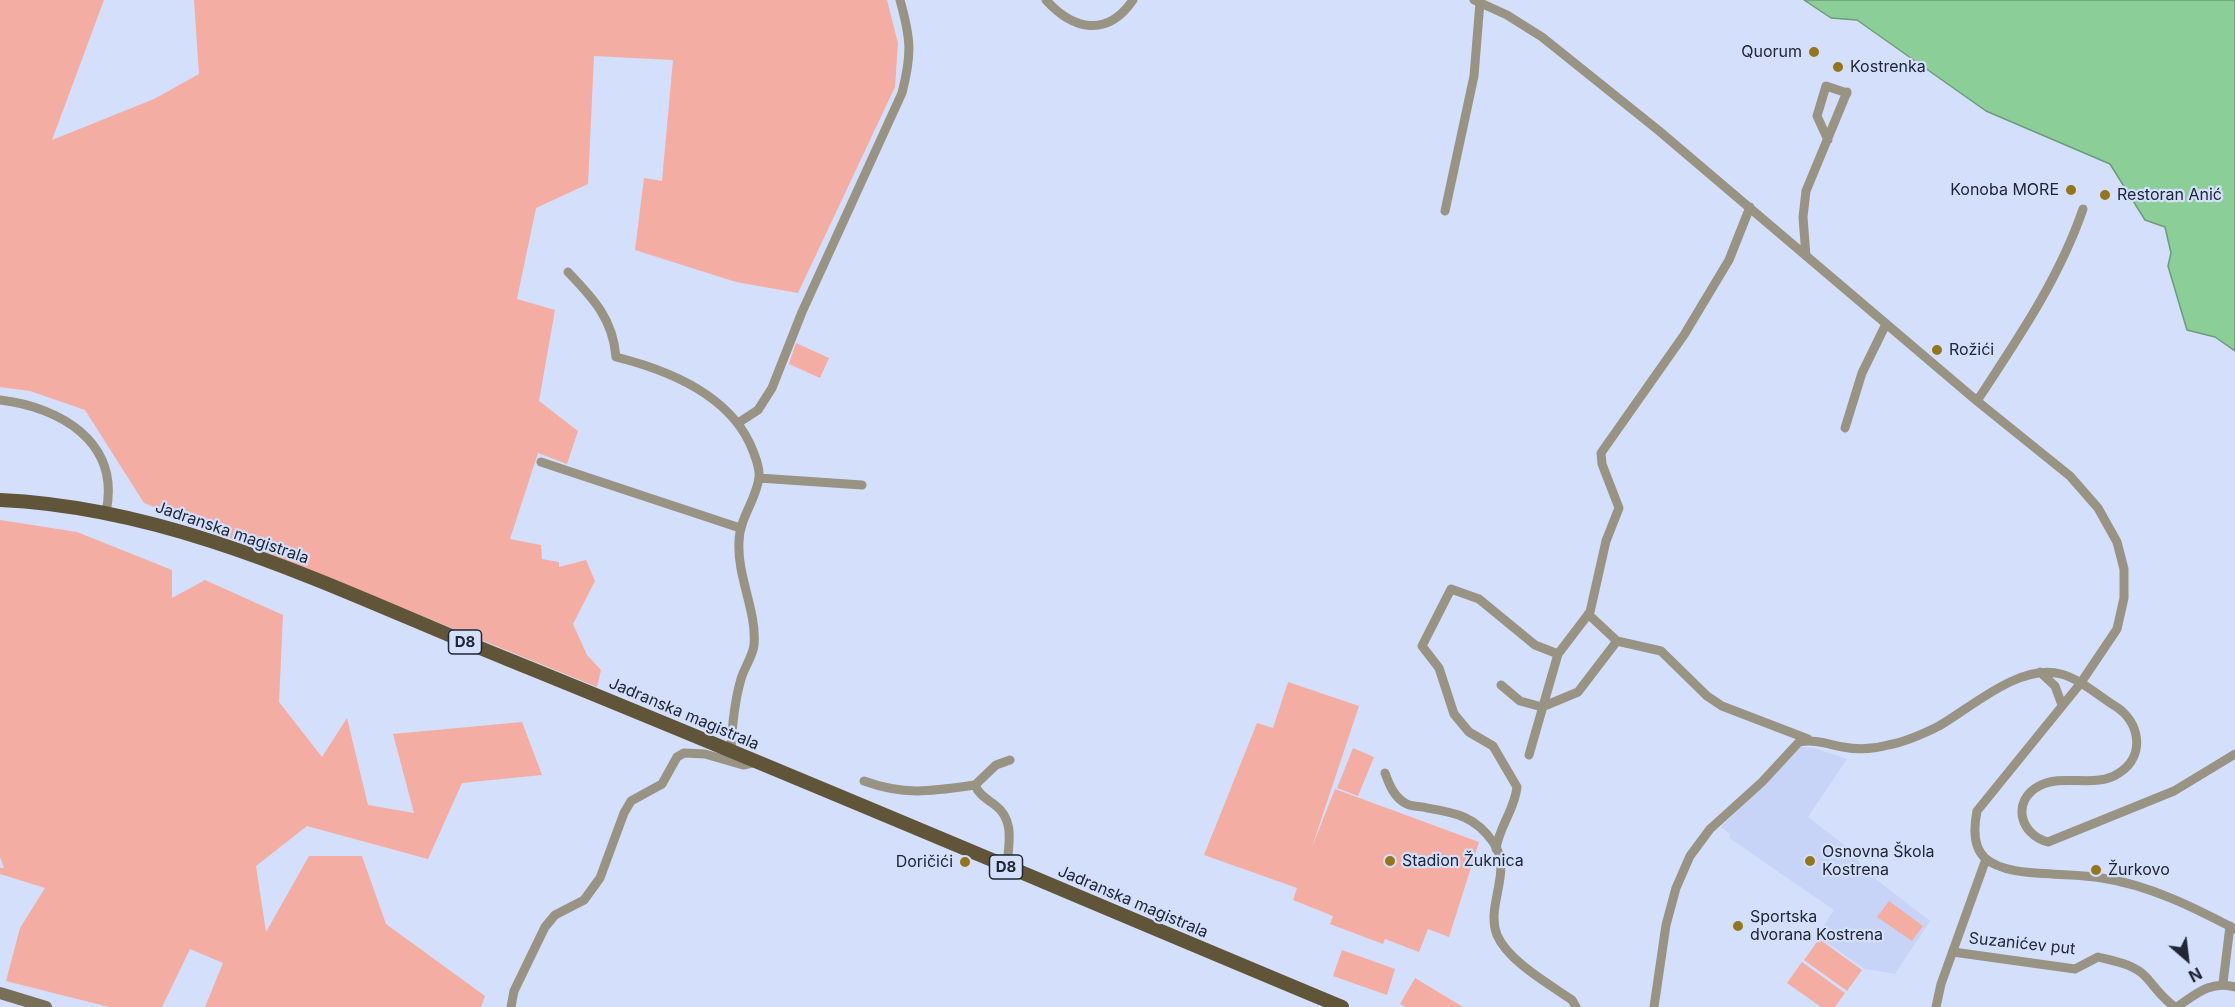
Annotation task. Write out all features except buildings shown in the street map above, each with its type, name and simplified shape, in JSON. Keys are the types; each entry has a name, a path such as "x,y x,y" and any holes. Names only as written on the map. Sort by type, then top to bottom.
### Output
{"main road":[{"name":"Jadranska magistrala","path":"0,500 106,512 184,532 281,565 1342,1007"}],"street":[{"path":"738,423 758,410 772,388 802,312 902,93 910,60 909,31 900,0"},
{"path":"1046,0 1067,19 1090,26 1105,24 1117,17 1133,0"},
{"path":"1444,211 1474,76 1477,1 1542,36 1750,207 1977,401 2070,476 2098,508 2117,542 2124,569 2124,598 2117,629 2080,684 1977,811 1974,828 1977,847 1986,859 2004,867 2037,873 2102,878 2134,885 2186,903 2232,927 2223,983 2235,987"},
{"path":"1806,256 1803,217 1806,192 1828,140 1847,93 1826,86 1816,116 1828,140"},
{"path":"1529,754 1558,654 1588,614 1606,542 1619,508 1601,453 1684,335 1729,260 1750,207"},
{"path":"1977,401 2021,335 2068,252 2083,209"},
{"path":"568,272 596,301 605,315 611,330 615,357 644,364 694,386 738,423 751,444 758,464 759,478 740,528 739,567 750,614 754,646 733,707 731,751"},
{"path":"1845,428 1862,373 1886,324"},
{"path":"0,400 42,409 68,422 86,437 108,476 109,497 106,512"},
{"path":"541,462 740,528"},
{"path":"759,478 862,484"},
{"path":"1496,849 1498,839 1515,801 1517,787 1493,746 1469,732 1454,714 1439,669 1422,646 1451,589 1479,600 1535,645 1558,654"},
{"path":"1588,614 1617,641 1661,651 1707,696 1722,706 1809,740 1863,749 1913,738 1940,725 2013,681 2040,672 2063,674 2118,708 2132,722 2138,736 2136,751 2120,773 2107,779 2042,784 2031,791 2022,808 2021,816 2028,832 2048,842 2174,791 2235,754"},
{"path":"1501,685 1520,701 1542,707 1578,693 1617,641"},
{"path":"2040,672 2055,686 2062,705"},
{"path":"1654,1007 1666,925 1676,888 1690,856 1710,829 1762,782 1799,742 1809,740"},
{"path":"511,1007 514,991 545,927 555,915 584,900 600,878 624,813 632,801 662,784 677,756 684,753 705,754 743,765 758,762"},
{"path":"864,781 887,789 918,793 975,785 996,765 1010,760"},
{"path":"1385,773 1396,796 1405,804 1466,816 1484,831 1501,856 1500,884 1494,924 1498,938 1525,968 1572,1000 1576,1007"},
{"path":"975,785 980,794 998,807 1006,818 1010,836 1006,868"},
{"path":"1936,1007 1986,859"},
{"name":"Suzanićev put","path":"1953,952 2075,969 2098,957 2128,964 2145,975 2158,995 2176,1007 2211,985 2223,983"},
{"path":"0,993 46,1007"}],"shaded area":[{"path":"0,0 104,0 52,140 154,99 199,74 194,0 887,0 898,43 895,87 798,293 736,282 635,250 644,178 662,181 673,60 594,56 588,184 536,208 517,299 555,310 539,401 578,431 567,464 538,453 510,539 541,545 542,559 559,562 559,567 586,560 595,581 573,624 587,655 601,670 597,687 144,503 85,410 30,391 0,387"},
{"path":"1804,0 2235,0 2235,351 2215,337 2187,330 2168,266 2171,253 2165,227 2145,220 2110,164 1986,111 1857,20 1831,18"},
{"path":"796,343 829,358 820,378 789,364"},
{"path":"0,520 77,532 172,570 172,598 205,580 283,615 279,702 322,757 347,718 368,805 414,813 393,734 522,722 542,775 462,783 428,859 307,826 256,866 266,932 309,856 362,856 386,924 485,996 481,1007 205,1007 223,963 190,949 162,1007 109,1007 6,981 20,928 45,888 0,874 0,868 4,868 0,857"},
{"path":"1288,682 1359,706 1312,847 1335,789 1479,842 1449,937 1428,929 1419,952 1385,939 1383,944 1330,924 1333,916 1293,900 1297,888 1204,855 1257,723 1273,728"},
{"name":"Osnovna Škola Kostrena","path":"1801,747 1814,748 1847,759 1808,817 1852,851 1864,870 1930,921 1895,974 1865,969 1817,936 1834,910 1729,838 1730,834 1721,827"},
{"path":"1353,748 1374,757 1358,796 1337,788"},
{"path":"1889,901 1923,926 1912,941 1877,917"},
{"path":"1819,939 1862,970 1847,991 1804,960"},
{"path":"1342,950 1395,969 1387,995 1333,976"},
{"path":"1802,962 1845,993 1835,1007 1821,1007 1787,983"},
{"path":"1415,978 1463,1007 1406,1007 1400,1004"}],"place":[{"name":"Quorum","path":"1814,52"},
{"name":"Kostrenka","path":"1838,67"},
{"name":"Konoba MORE","path":"2071,190"},
{"name":"Restoran Anić","path":"2105,195"},
{"name":"Rožići","path":"1937,350"},
{"name":"Stadion Žuknica","path":"1390,861"},
{"name":"Osnovna Škola Kostrena","path":"1810,861"},
{"name":"Doričići","path":"965,862"},
{"name":"Žurkovo","path":"2096,870"},
{"name":"Sportska dvorana Kostrena","path":"1738,926"}]}
